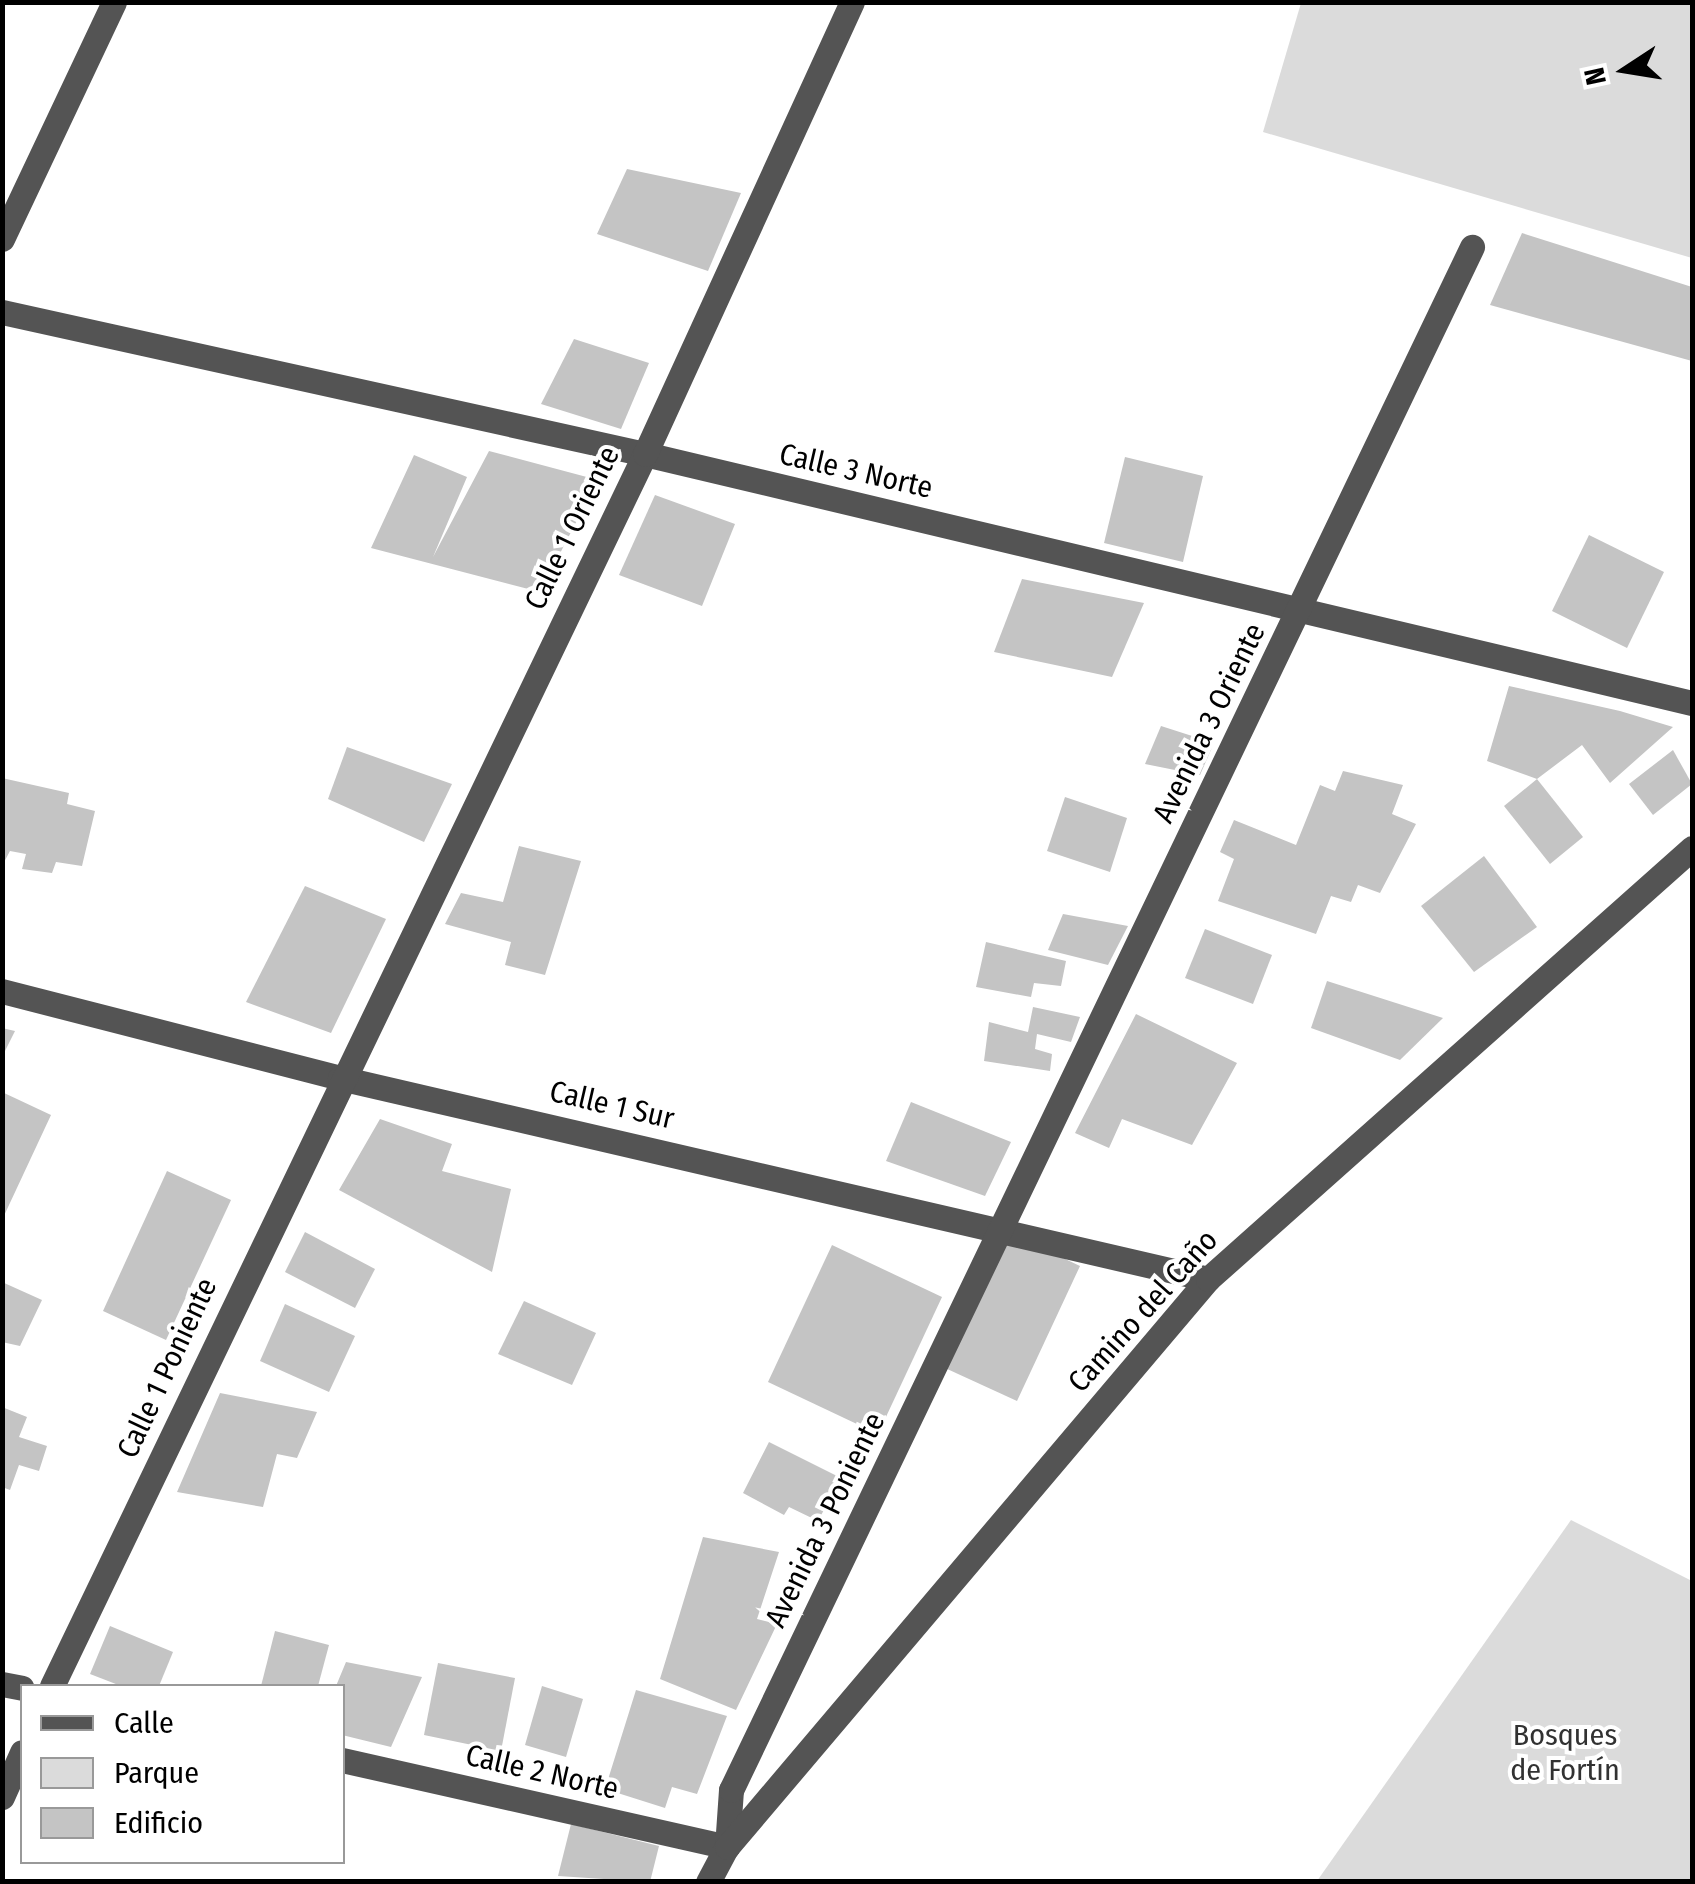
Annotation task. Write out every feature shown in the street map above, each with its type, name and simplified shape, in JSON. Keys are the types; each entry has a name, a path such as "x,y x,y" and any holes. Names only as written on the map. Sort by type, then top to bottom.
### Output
{"street":[{"path":"2,239 114,2"},
{"name":"Calle 1 Oriente","path":"340,1078 645,454 852,2"},
{"name":"Avenida 3 Oriente","path":"1001,1226 1472,247"},
{"name":"Calle 3 Norte","path":"2,312 645,454 1692,703"},
{"name":"Camino del Caño","path":"708,1882 727,1847 1208,1280 1692,848"},
{"name":"Calle 1 Sur","path":"2,992 340,1078 1001,1226 1208,1280"},
{"name":"Calle 1 Poniente","path":"53,1684 340,1078"},
{"name":"Avenida 3 Poniente","path":"727,1847 732,1790 1001,1226"},
{"path":"2,1797 20,1756"},
{"name":"Calle 2 Norte","path":"345,1761 727,1847"}],"green space":[{"path":"1301,3 1692,3 1692,258 1263,132"},
{"name":"Bosques de Fortín","path":"1571,1520 1692,1581 1692,1881 1317,1881"}],"building":[{"path":"627,169 741,193 708,271 597,234"},
{"path":"1522,233 1692,287 1692,361 1490,305"},
{"path":"574,339 649,363 621,429 541,404"},
{"path":"489,451 598,480 540,592 371,548 414,455 467,477 433,557"},
{"path":"1125,457 1203,476 1183,562 1104,543"},
{"path":"655,495 735,524 702,606 619,575"},
{"path":"1589,535 1664,572 1627,648 1552,611"},
{"path":"1022,579 1144,603 1112,677 994,652"},
{"path":"1509,686 1673,727 1610,783 1582,745 1537,779 1487,761"},
{"path":"1161,726 1214,743 1200,775 1145,764"},
{"path":"347,747 452,784 424,842 328,799"},
{"path":"1673,750 1692,784 1653,815 1629,784"},
{"path":"1343,771 1403,785 1392,814 1416,824 1380,893 1358,885 1351,902 1331,896 1316,934 1218,901 1234,859 1220,852 1234,820 1296,845 1320,785 1335,791"},
{"path":"2,778 69,793 67,804 95,811 82,866 56,862 52,873 22,869 26,854 10,851 2,866"},
{"path":"1537,779 1583,837 1550,864 1504,806"},
{"path":"1065,797 1127,818 1110,872 1047,851"},
{"path":"519,846 581,861 545,975 505,965 511,942 445,924 461,893 503,902"},
{"path":"1484,856 1537,927 1474,972 1421,906"},
{"path":"305,886 386,919 331,1033 246,1002"},
{"path":"1063,914 1128,926 1108,965 1048,950"},
{"path":"1205,929 1272,955 1253,1004 1185,978"},
{"path":"986,942 1066,961 1061,986 1034,983 1031,997 976,987"},
{"path":"1327,981 1443,1018 1400,1060 1311,1028"},
{"path":"1033,1007 1080,1017 1071,1042 1037,1034 1035,1049 1052,1054 1050,1071 984,1061 989,1022 1028,1032"},
{"path":"1136,1014 1237,1063 1192,1145 1122,1119 1109,1148 1075,1133"},
{"path":"2,1028 15,1031 2,1057"},
{"path":"2,1092 51,1115 2,1220"},
{"path":"911,1102 1011,1142 985,1196 886,1161"},
{"path":"380,1119 452,1144 442,1171 511,1189 492,1272 339,1190"},
{"path":"167,1171 231,1200 166,1340 103,1311"},
{"path":"305,1232 375,1269 355,1308 285,1272"},
{"path":"1008,1232 1080,1266 1017,1401 945,1368"},
{"path":"832,1245 942,1297 878,1434 768,1382"},
{"path":"2,1282 42,1300 20,1346 2,1342"},
{"path":"524,1301 596,1333 572,1385 498,1354"},
{"path":"285,1304 355,1336 329,1392 260,1361"},
{"path":"220,1393 317,1412 297,1458 277,1454 263,1507 177,1492"},
{"path":"2,1407 27,1417 19,1437 47,1446 39,1471 19,1465 10,1490 2,1487"},
{"path":"769,1442 841,1478 818,1521 789,1507 784,1515 743,1493"},
{"path":"703,1537 779,1552 757,1619 777,1624 736,1710 660,1679"},
{"path":"110,1626 173,1652 160,1684 116,1684 90,1674"},
{"path":"275,1631 329,1645 319,1684 262,1684"},
{"path":"346,1662 422,1677 391,1747 345,1736 345,1684 337,1684"},
{"path":"438,1663 515,1678 501,1751 424,1735"},
{"path":"542,1686 583,1699 566,1757 525,1745"},
{"path":"636,1690 727,1716 697,1794 672,1787 665,1808 605,1789"},
{"path":"571,1824 659,1846 650,1882 558,1876"}]}
